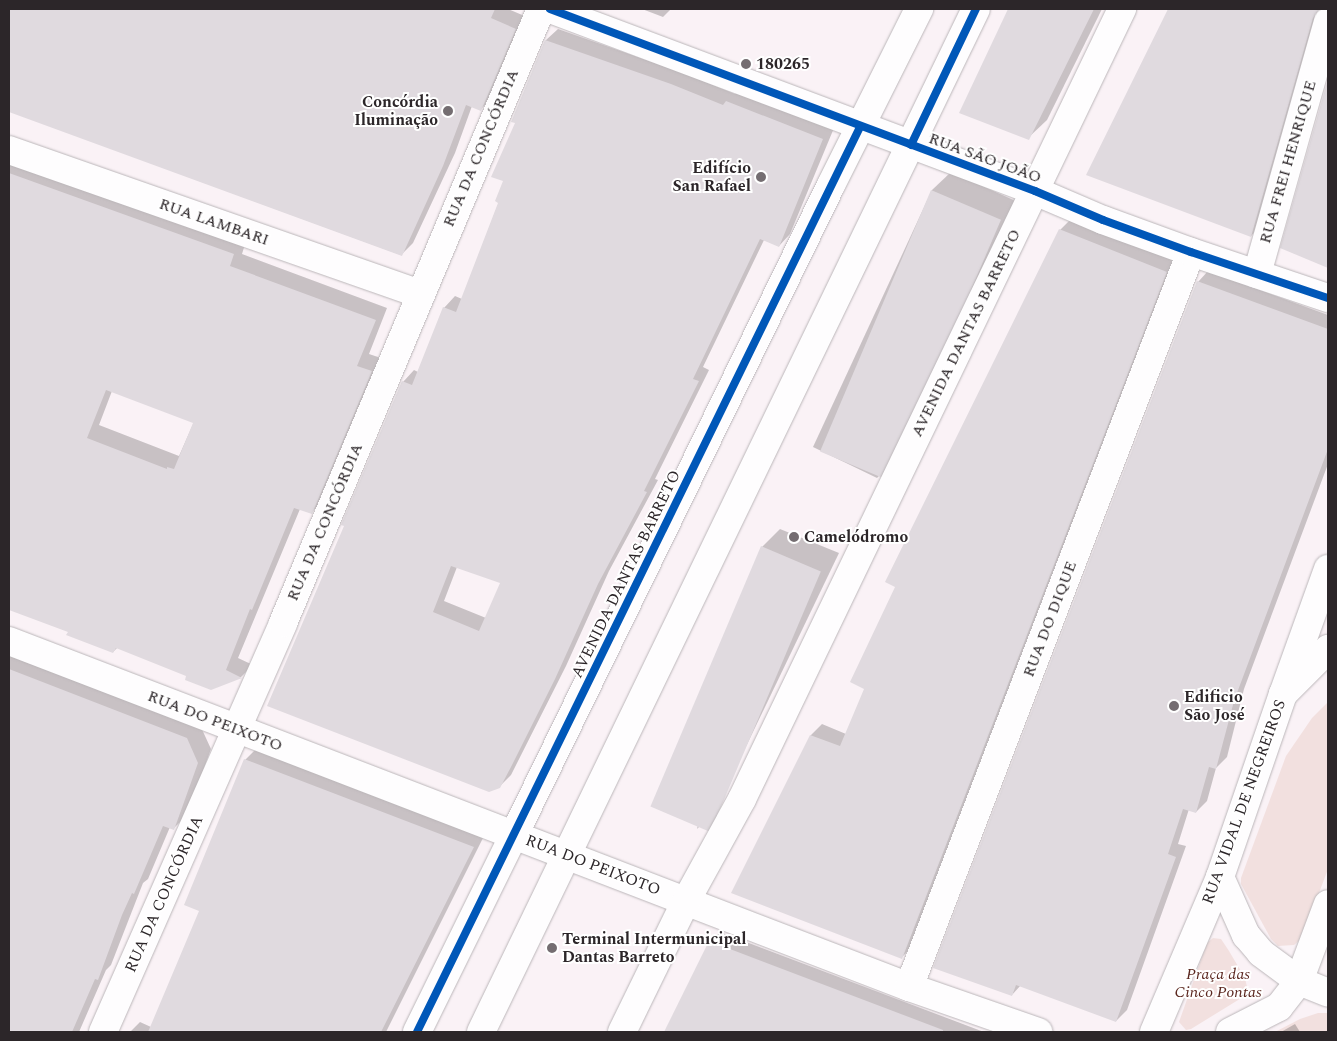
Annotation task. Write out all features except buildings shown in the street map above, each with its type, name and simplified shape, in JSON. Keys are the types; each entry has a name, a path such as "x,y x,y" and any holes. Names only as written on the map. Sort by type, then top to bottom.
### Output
{"street":[{"name":"RUA DA CONCÓRDIA","path":"103,1032 236,729 540,9"},
{"name":"RUA SÃO JOÃO","path":"550,9 860,127 1035,191 1191,252 1328,298"},
{"name":"AVENIDA DANTAS BARRETO","path":"417,1032 919,9"},
{"path":"481,1032 976,9"},
{"name":"AVENIDA DANTAS BARRETO","path":"622,1032 686,901 742,799 1122,9"},
{"name":"RUA FREI HENRIQUE","path":"1257,274 1328,22"},
{"name":"RUA LAMBARI","path":"9,150 420,294"},
{"name":"RUA DO DIQUE","path":"909,986 1191,252"},
{"name":"RUA VIDAL DE NEGREIROS","path":"1154,1032 1220,877 1328,569"},
{"name":"RUA DO PEIXOTO","path":"9,641 909,986 1038,1032"},
{"path":"1283,694 1322,658"},
{"path":"1220,877 1246,935 1261,952 1299,981 1328,993"},
{"path":"1230,1032 1279,1007 1299,981 1328,904"}],"green space":[{"name":"Praça das Cinco Pontas","path":"1328,702 1328,869 1302,938 1294,945 1278,946 1271,939 1241,884 1241,878 1286,756 1312,718"},
{"name":"Praça das Cinco Pontas","path":"1213,938 1221,939 1245,978 1247,987 1243,997 1191,1029 1186,1030 1179,1022 1207,943"},
{"path":"1318,1013 1328,1013 1328,1032 1275,1032 1300,1019"}],"cycle path":[{"path":"550,9 1035,191 1103,220 1328,298"},
{"path":"911,145 976,9"},
{"path":"417,1032 860,127"}],"place":[{"name":"180265","path":"746,64"},
{"name":"Concórdia Iluminação","path":"448,111"},
{"name":"Edifício San Rafael","path":"761,177"},
{"name":"Camelódromo","path":"794,537"},
{"name":"Edificio São José","path":"1174,706"},
{"name":"Terminal Intermunicipal Dantas Barreto","path":"552,948"}]}
